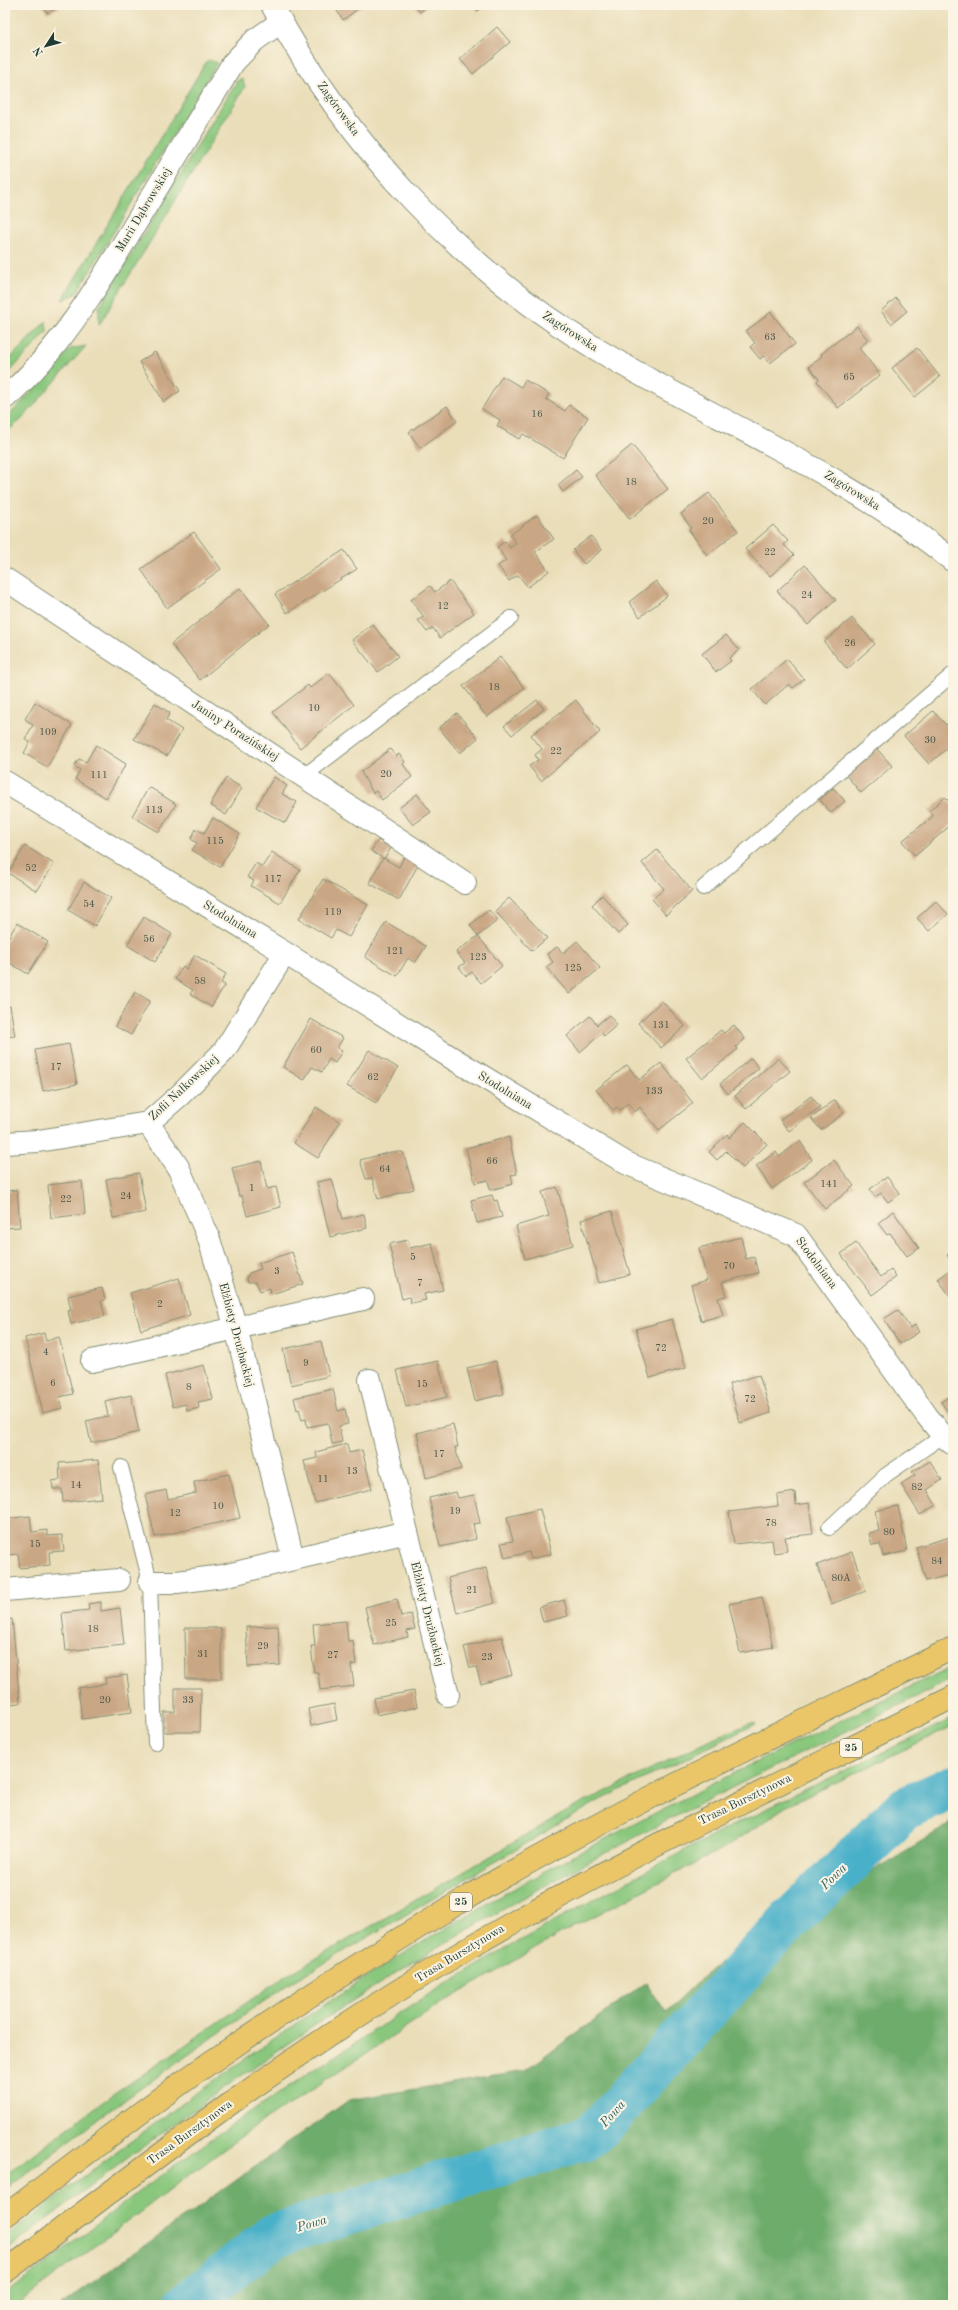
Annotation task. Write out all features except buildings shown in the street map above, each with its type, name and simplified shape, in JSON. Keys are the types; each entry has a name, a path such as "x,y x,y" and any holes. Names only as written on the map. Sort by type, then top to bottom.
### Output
{"main road":[{"name":"25","path":"5,2216 118,2129 232,2047 343,1974 454,1906 574,1837 953,1648"},
{"name":"Trasa Bursztynowa","path":"5,2272 213,2115 328,2036 460,1953 570,1890 669,1838 953,1697"}],"street":[{"name":"Marii Dąbrowskiej","path":"5,398 43,359 71,325 96,289 233,64 255,40 276,13"},
{"name":"Zagórowska","path":"276,13 311,72 385,170 441,229 505,286 535,309 600,351 809,464 889,514 953,561"},
{"name":"Janiny Porazińskiej","path":"5,580 465,883"},
{"name":"Stodolniana","path":"5,782 285,953 452,1058 626,1163 796,1235 948,1440"},
{"name":"Zofii Nałkowskiej","path":"5,1143 38,1141 148,1122 180,1095 224,1051 285,953"},
{"name":"Elżbiety Drużbackiej","path":"148,1122 178,1167 208,1236 236,1328 293,1559"},
{"path":"92,1361 363,1299"},
{"name":"Elżbiety Drużbackiej","path":"370,1380 448,1695"},
{"path":"150,1582 177,1582 223,1576 407,1532"},
{"path":"5,1590 119,1580"}],"lane":[{"path":"304,776 511,618"},
{"path":"703,888 953,674"},
{"path":"830,1528 886,1476 948,1440"},
{"path":"121,1467 150,1582 155,1743"}],"green space":[{"path":"209,60 217,63 76,294 62,300 206,62"},
{"path":"242,78 245,87 99,325 99,307 237,81"},
{"path":"46,321 47,332 5,377 5,364"},
{"path":"86,346 22,419 5,433 5,420 70,349"},
{"path":"953,1666 953,1679 622,1844 493,1915 429,1953 319,2023 212,2096 5,2252 5,2237 126,2145 249,2056 312,2013 440,1931 506,1893 672,1804"},
{"path":"953,1718 953,1726 785,1807 728,1846 564,1932 439,2005 243,2135 16,2305 5,2305 5,2295 146,2186 244,2116 437,1989 556,1920 717,1833"},
{"path":"754,1722 756,1724 600,1800 287,1985 106,2113 5,2190 5,2175 100,2104 281,1979 571,1809 715,1737"},
{"path":"953,1822 953,2305 61,2305 349,2100 525,2071 646,1982 666,2012 711,1969"}],"waterway":[{"name":"Powa","path":"186,2305 273,2236 592,2136 782,1928 904,1809 953,1787"}]}
